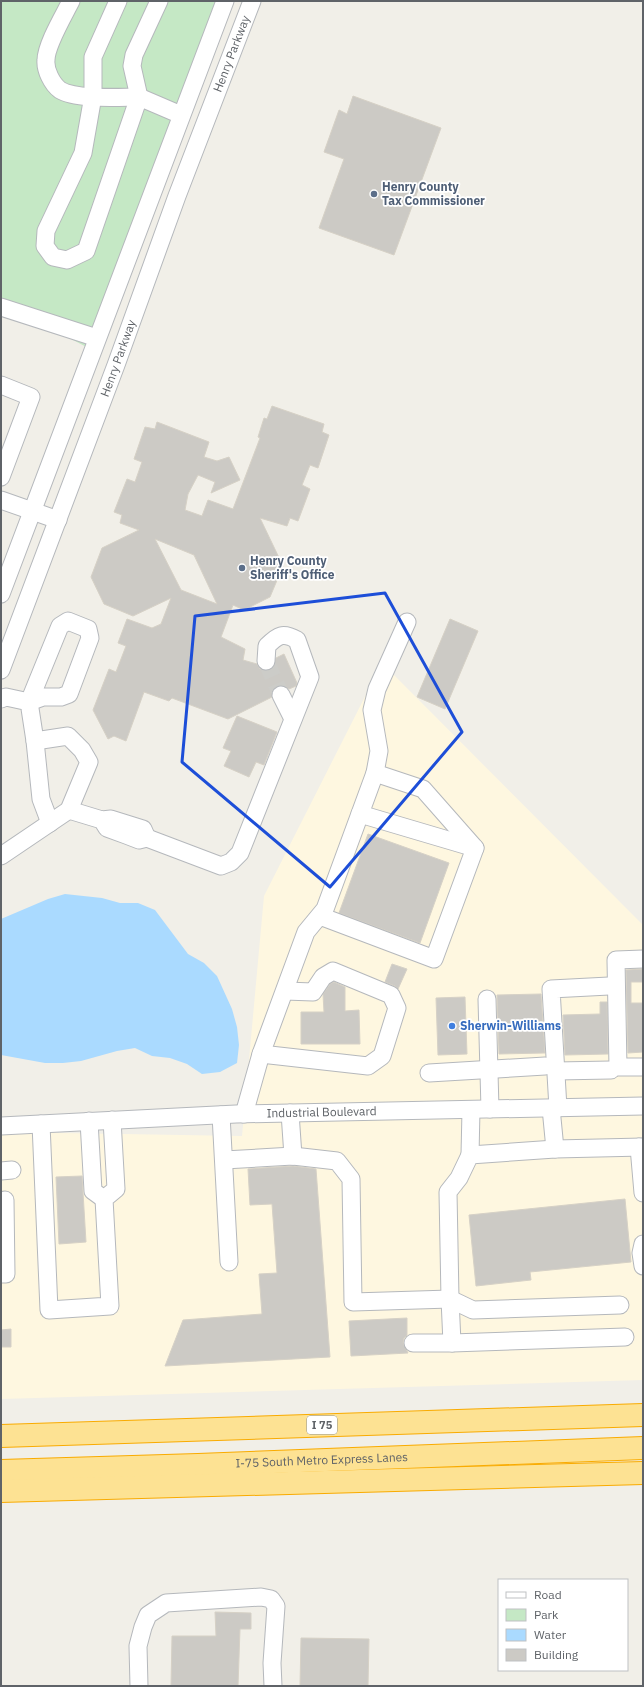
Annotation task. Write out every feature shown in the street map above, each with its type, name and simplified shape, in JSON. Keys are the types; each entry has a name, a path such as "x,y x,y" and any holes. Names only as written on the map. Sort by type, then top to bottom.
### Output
{"highway":[{"name":"I 75","path":"1,1436 643,1415"},
{"name":"I-75 South Metro Express Lanes","path":"1,1471 643,1448"},
{"path":"1,1491 643,1473"}],"street":[{"path":"71,1 50,44 46,60 49,75 60,89 75,95 139,97 182,115"},
{"path":"118,1 93,57 93,96 83,153 46,231 46,246 53,257 67,260 86,251 139,97 132,66 134,55 159,1"},
{"path":"1,594 225,1"},
{"name":"Henry Parkway","path":"1,670 58,520 177,196 252,1"},
{"path":"154,187 177,196"},
{"path":"1,307 97,338"},
{"path":"1,385 30,397 1,477"},
{"path":"1,500 58,520"},
{"path":"1,699 6,697 30,702 43,697 61,697 69,694 90,638 88,629 68,621 60,626 30,702 40,799 50,823"},
{"path":"244,1114 261,1054 306,932 325,909 375,773 379,751 372,710 377,689 407,622"},
{"path":"69,810 102,820 108,828 139,840 147,838 221,866 231,862 240,853 310,677 298,640 289,635 277,636 267,646 266,661"},
{"path":"281,695 293,719"},
{"path":"1,856 69,810 89,762 82,750 68,736 35,741"},
{"path":"375,773 423,789 475,848"},
{"path":"360,814 475,848"},
{"path":"320,916 434,959 475,848"},
{"path":"643,960 616,960 618,1067 643,1067"},
{"path":"261,1054 368,1066 382,1056 397,1008 391,995 333,971 323,977 313,992 285,991"},
{"path":"555,1149 555,1108 550,1069 551,989 609,986"},
{"path":"487,999 490,1109"},
{"path":"429,1073 489,1070 611,1070"},
{"name":"Industrial Boulevard","path":"1,1126 244,1114 643,1106"},
{"path":"452,1343 448,1192 459,1178 470,1155 471,1110"},
{"path":"285,1113 289,1156"},
{"path":"221,1115 230,1262"},
{"path":"104,1199 116,1189 112,1120"},
{"path":"89,1121 93,1191 104,1199"},
{"path":"41,1124 49,1310 110,1306 104,1199"},
{"path":"470,1155 555,1149 641,1147 643,1193"},
{"path":"224,1160 289,1156 337,1161 351,1179 353,1302 450,1299 473,1310 620,1305"},
{"path":"91,1161 114,1160"},
{"path":"1,1274 6,1274 5,1200"},
{"path":"643,1244 641,1253 643,1266"},
{"path":"413,1343 452,1343 625,1336"},
{"path":"139,1686 138,1646 142,1627 148,1615 166,1603 261,1596 271,1600 276,1606 272,1663 273,1686"}],"highlighted area":[{"path":"385,593 462,732 330,887 182,762 195,616"}],"shaded area":[{"path":"382,663 643,925 643,1380 1,1399 1,1132 242,1136 264,896"}],"green space":[{"path":"1,1 229,1 94,351 1,302"}],"water":[{"path":"65,894 102,898 120,903 138,903 155,910 188,954 204,963 217,976 232,1009 237,1027 239,1045 237,1063 220,1072 202,1074 187,1064 170,1058 152,1056 135,1048 117,1051 81,1061 63,1063 45,1063 1,1055 1,919 48,899"}],"building":[{"name":"Henry County Tax Commissioner","path":"353,96 441,128 394,255 319,228 344,159 324,152 339,110 347,114"},
{"name":"Henry County Sheriff's Office","path":"272,406 324,424 322,432 329,435 318,468 310,465 302,485 310,489 298,521 290,518 287,526 260,518 283,566 270,597 244,610 233,605 221,637 245,649 243,660 257,664 260,669 265,671 274,667 276,658 284,654 297,683 296,686 289,689 282,685 277,686 272,690 272,697 228,719 172,698 169,701 144,692 126,741 114,736 108,739 93,710 109,669 116,672 126,646 118,643 127,619 152,628 161,624 171,598 133,616 104,604 91,577 102,548 139,530 120,523 122,515 114,512 127,479 135,482 142,462 134,459 145,427 155,429 157,422 209,442 204,457 217,461 229,457 240,480 211,493 215,482 198,475 188,494 185,510 202,516 208,500 233,509 260,438 258,437 264,418 267,419","holes":["155,539 194,555 217,604 181,590"]},
{"path":"450,619 478,631 445,709 417,697"},
{"path":"237,716 277,732 264,765 256,762 249,777 224,766 231,751 223,748"},
{"path":"368,834 449,863 420,943 339,913"},
{"path":"392,964 407,969 398,989 395,986 385,982"},
{"path":"643,969 643,982 631,982 631,1003 643,1003 643,1052 628,1053 626,970"},
{"path":"334,982 345,987 345,1011 359,1010 360,1044 301,1044 301,1012 324,1012 323,994 330,984"},
{"path":"541,994 545,1053 499,1054 497,995"},
{"name":"Sherwin-Williams","path":"465,997 467,1054 438,1055 436,998"},
{"path":"600,1002 607,1002 608,1054 565,1055 563,1015 600,1014"},
{"path":"293,1166 316,1169 330,1357 165,1366 183,1320 262,1314 259,1274 277,1273 272,1204 250,1205 248,1169"},
{"path":"82,1176 86,1242 59,1244 56,1177"},
{"path":"625,1199 631,1262 530,1272 531,1280 476,1286 469,1215"},
{"path":"407,1318 407,1335 404,1338 403,1343 408,1353 351,1356 349,1321"},
{"path":"11,1329 11,1347 1,1347 1,1330"},
{"path":"215,1612 251,1613 251,1629 240,1629 238,1686 171,1686 172,1636 216,1636"},
{"path":"301,1638 369,1639 368,1686 300,1686"}],"tunnel":[{"path":"266,661 281,695"}],"place":[{"name":"Henry County Tax Commissioner","path":"374,194"},
{"name":"Henry County Sheriff's Office","path":"242,568"},
{"name":"Sherwin-Williams","path":"452,1026"}]}
